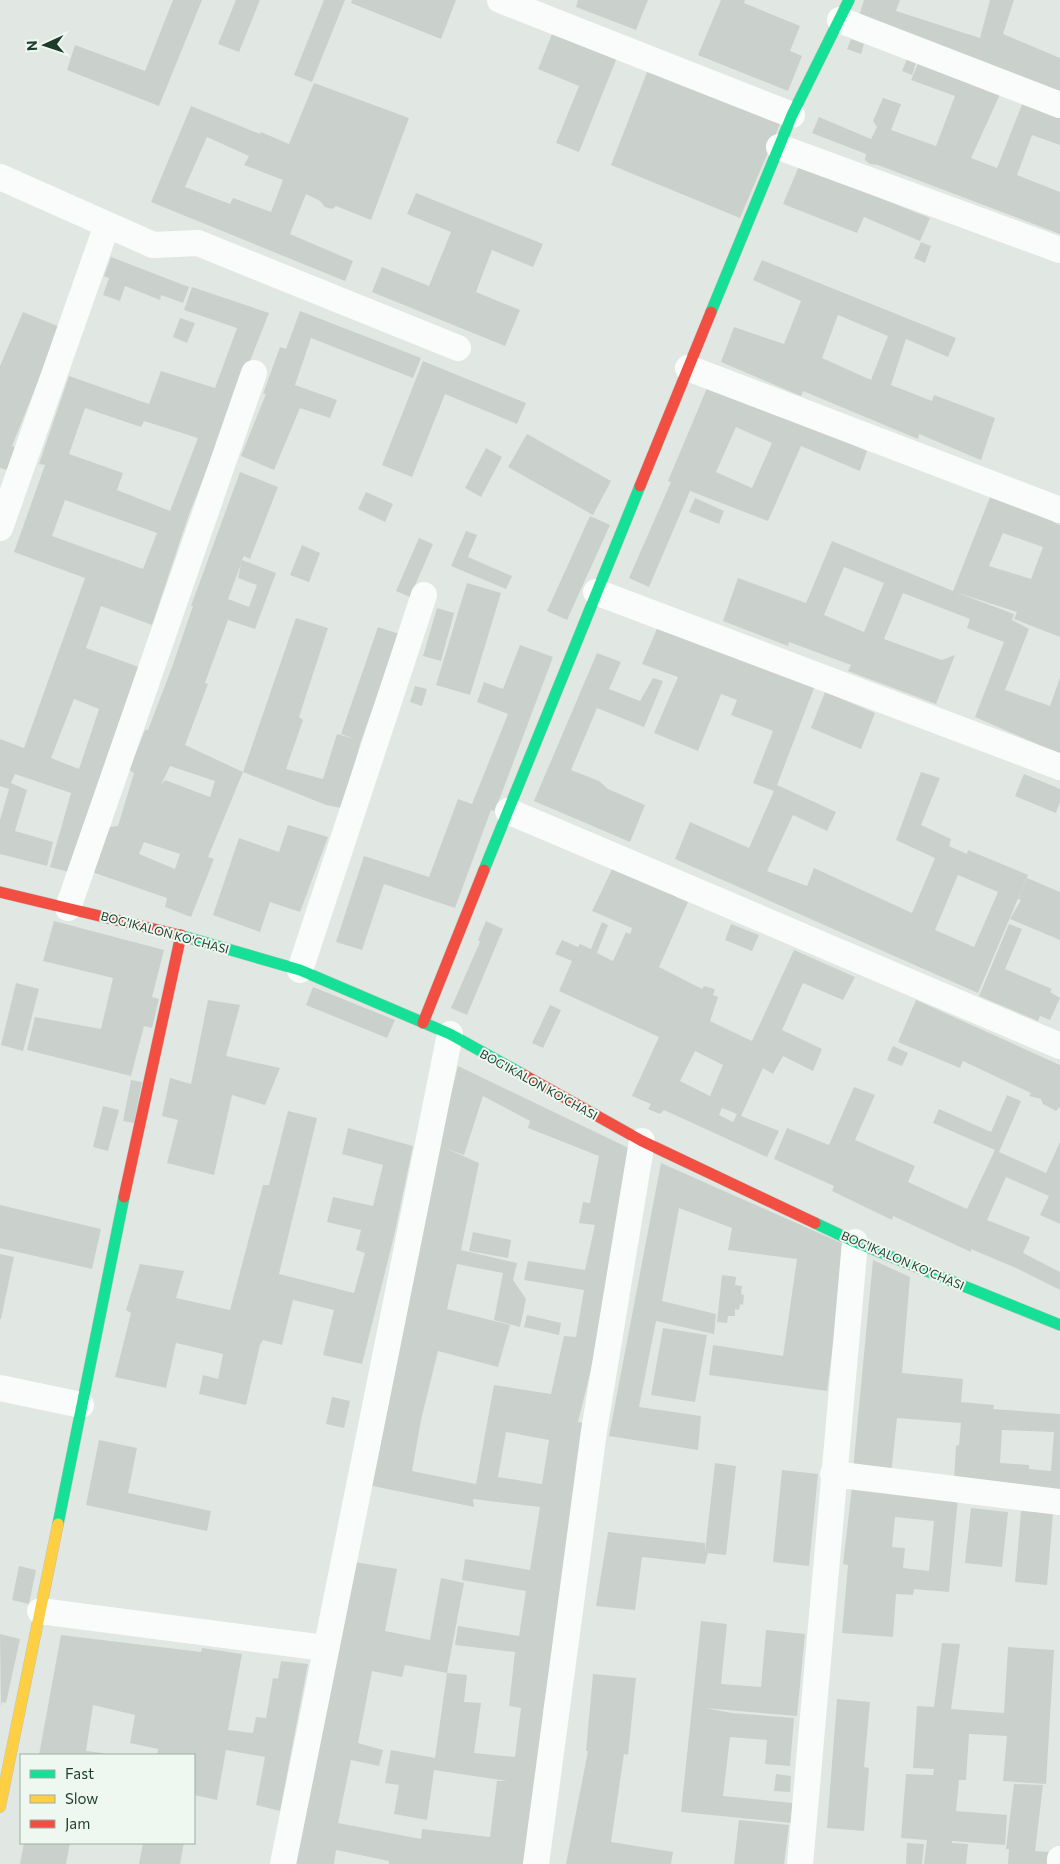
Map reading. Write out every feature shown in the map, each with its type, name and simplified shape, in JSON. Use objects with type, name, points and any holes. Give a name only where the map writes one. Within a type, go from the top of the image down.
[{"type":"street","points":[[500,0],[792,115]]},
{"type":"street","points":[[423,1022],[596,592],[792,115],[844,10],[1060,105]]},
{"type":"street","points":[[779,147],[1060,250]]},
{"type":"street","points":[[0,177],[153,245],[198,243],[458,348]]},
{"type":"street","points":[[0,528],[107,225]]},
{"type":"street","points":[[688,368],[1060,510]]},
{"type":"street","points":[[68,908],[254,373]]},
{"type":"street","points":[[596,592],[1060,767]]},
{"type":"street","points":[[300,970],[424,595]]},
{"type":"street","points":[[508,811],[1060,1046]]},
{"type":"street","name":"BOG'IKALON KO'CHASI","points":[[0,892],[181,935],[300,970],[450,1034],[642,1141],[855,1242],[1060,1325]]},
{"type":"street","points":[[0,1807],[128,1173],[181,935]]},
{"type":"street","points":[[283,1864],[450,1034]]},
{"type":"street","points":[[536,1864],[594,1431],[642,1141]]},
{"type":"street","points":[[800,1864],[855,1242]]},
{"type":"street","points":[[0,1388],[81,1405]]},
{"type":"street","points":[[833,1474],[1060,1502]]},
{"type":"street","points":[[40,1611],[325,1648]]},
{"type":"street","points":[[1060,1859],[1060,1864]]},
{"type":"building","points":[[173,0],[202,0],[159,106],[67,70],[75,45],[145,71]]},
{"type":"building","points":[[236,0],[260,0],[239,52],[218,44]]},
{"type":"building","points":[[324,0],[345,0],[312,82],[294,75]]},
{"type":"building","points":[[352,0],[456,0],[441,39],[351,3]]},
{"type":"building","points":[[578,0],[648,0],[636,30],[576,7]]},
{"type":"building","points":[[721,0],[745,0],[744,3],[800,26],[790,51],[802,56],[788,91],[698,55]]},
{"type":"building","points":[[864,0],[900,0],[896,11],[980,38],[990,0],[1014,0],[1003,34],[1060,58],[1060,95],[858,19]]},
{"type":"building","points":[[554,29],[618,55],[579,152],[556,143],[579,86],[538,69]]},
{"type":"building","points":[[851,39],[864,44],[861,54],[847,49]]},
{"type":"building","points":[[907,59],[916,63],[912,75],[902,71]]},
{"type":"building","points":[[919,61],[1002,90],[971,158],[997,168],[1023,102],[1060,115],[1060,145],[1032,135],[1017,175],[1060,192],[1060,234],[878,165],[870,164],[865,160],[866,154],[812,133],[819,117],[871,139],[877,127],[873,121],[883,98],[901,104],[891,130],[936,146],[955,96],[911,80]]},
{"type":"building","points":[[649,67],[781,122],[740,218],[611,165]]},
{"type":"building","points":[[314,83],[409,118],[371,220],[336,206],[332,209],[325,207],[320,201],[306,194],[290,234],[353,261],[345,281],[151,202],[191,106],[289,144]],"holes":[[[207,137],[249,156],[244,165],[283,180],[271,212],[233,198],[230,204],[185,187]]]},
{"type":"building","points":[[799,166],[930,218],[920,241],[864,217],[857,233],[783,204]]},
{"type":"building","points":[[416,193],[543,244],[533,267],[492,250],[476,292],[520,310],[505,346],[372,292],[382,267],[429,286],[451,232],[407,214]]},
{"type":"building","points":[[921,242],[931,246],[925,263],[914,258]]},
{"type":"building","points":[[111,257],[189,287],[183,303],[161,295],[160,300],[125,286],[120,301],[103,295],[109,278],[104,276]]},
{"type":"building","points":[[762,260],[956,338],[948,357],[906,339],[891,385],[932,401],[934,395],[995,418],[981,460],[919,434],[918,439],[803,391],[801,396],[721,362],[734,327],[784,344],[801,301],[753,280]],"holes":[[[838,315],[888,336],[871,380],[822,358]]]},
{"type":"building","points":[[192,287],[269,313],[188,517],[152,625],[101,606],[86,648],[139,667],[77,874],[50,867],[71,793],[15,774],[11,783],[27,790],[15,831],[53,842],[47,866],[0,854],[0,820],[9,789],[0,786],[0,739],[24,748],[85,578],[14,552],[45,465],[39,464],[69,376],[149,404],[161,371],[215,388],[237,328],[184,310]],"holes":[[[85,408],[141,427],[144,421],[198,438],[170,511],[117,490],[123,473],[69,454]],[[65,500],[157,533],[143,569],[52,536]],[[74,699],[99,709],[79,769],[51,758]]]},
{"type":"building","points":[[300,311],[421,358],[413,378],[311,338],[295,385],[337,400],[330,418],[300,408],[274,470],[241,456],[266,394],[263,394],[280,347],[286,349]]},
{"type":"building","points":[[23,312],[60,327],[12,446],[15,447],[7,470],[0,468],[0,366]]},
{"type":"building","points":[[180,318],[195,323],[187,343],[173,337]]},
{"type":"building","points":[[423,361],[526,403],[517,424],[445,394],[412,477],[382,465]]},
{"type":"building","points":[[707,388],[806,424],[867,451],[860,471],[801,446],[768,521],[690,491],[649,587],[629,578],[671,482],[668,481]],"holes":[[[736,427],[772,443],[752,488],[716,472]]]},
{"type":"building","points":[[527,434],[611,481],[593,515],[508,467]]},
{"type":"building","points":[[486,448],[502,457],[481,497],[465,488]]},
{"type":"building","points":[[240,472],[278,487],[250,559],[244,556],[242,560],[276,573],[255,629],[228,620],[205,683],[208,684],[185,745],[243,772],[208,857],[214,859],[191,917],[165,907],[167,898],[92,872],[110,827],[118,826],[134,773],[129,770],[145,730],[148,730],[171,670],[193,606],[191,606]],"holes":[[[241,564],[238,578],[257,585],[249,607],[228,599]],[[170,766],[215,781],[210,797],[165,780],[161,785]],[[144,842],[180,854],[175,869],[139,854]]]},
{"type":"building","points":[[366,492],[393,504],[385,522],[358,509]]},
{"type":"building","points":[[990,497],[1055,515],[1053,522],[1060,525],[1060,637],[1014,619],[1017,612],[955,592],[1014,614],[1012,620],[1029,629],[1005,690],[1050,706],[1060,678],[1060,754],[975,717],[1004,642],[967,628],[970,619],[903,593],[884,639],[942,660],[955,655],[936,704],[848,671],[851,665],[789,642],[788,646],[723,621],[738,578],[806,603],[832,541],[953,591]],"holes":[[[1003,533],[1043,547],[1031,579],[989,566]],[[844,567],[884,583],[864,632],[824,615]]]},
{"type":"building","points":[[695,498],[724,511],[719,524],[689,512]]},
{"type":"building","points":[[590,516],[610,525],[567,620],[547,611]]},
{"type":"building","points":[[466,531],[477,535],[468,557],[512,576],[506,589],[451,566]]},
{"type":"building","points":[[419,538],[433,544],[410,597],[396,591]]},
{"type":"building","points":[[302,545],[320,553],[309,582],[290,575]]},
{"type":"building","points":[[467,583],[501,593],[470,695],[436,685]]},
{"type":"building","points":[[437,608],[454,613],[441,661],[423,656]]},
{"type":"building","points":[[296,618],[328,628],[299,717],[303,720],[286,769],[323,779],[337,734],[355,739],[341,734],[378,627],[399,634],[361,741],[342,808],[326,805],[243,772]]},
{"type":"building","points":[[659,624],[816,683],[777,785],[836,812],[827,831],[793,815],[767,871],[807,886],[814,868],[912,913],[935,858],[896,840],[921,772],[940,778],[921,825],[951,839],[949,846],[967,854],[968,850],[1028,875],[978,993],[675,859],[690,822],[749,848],[774,791],[753,783],[773,731],[731,715],[737,700],[721,694],[698,751],[654,733],[678,677],[642,664]],"holes":[[[958,875],[998,892],[974,947],[935,930]]]},
{"type":"building","points":[[520,645],[553,657],[495,811],[491,810],[455,908],[384,884],[362,950],[336,942],[364,856],[429,877],[458,799],[472,804],[508,714],[477,702],[484,682],[503,689]]},
{"type":"building","points":[[597,653],[621,662],[609,689],[640,701],[653,678],[663,681],[644,727],[597,708],[571,770],[599,781],[608,789],[645,805],[630,842],[534,801]]},
{"type":"building","points":[[415,686],[427,689],[422,706],[410,702]]},
{"type":"building","points":[[825,692],[875,713],[861,749],[811,728]]},
{"type":"building","points":[[1024,774],[1060,789],[1060,802],[1056,813],[1015,796]]},
{"type":"building","points":[[288,825],[328,837],[300,912],[270,902],[260,932],[213,915],[239,838],[279,852]]},
{"type":"building","points":[[615,863],[677,894],[676,897],[688,902],[659,967],[702,989],[704,986],[715,989],[713,995],[718,997],[710,1021],[752,1041],[794,950],[855,977],[843,1000],[803,983],[782,1030],[822,1049],[813,1071],[783,1056],[773,1074],[763,1068],[741,1116],[779,1131],[767,1157],[664,1110],[660,1114],[648,1109],[651,1104],[632,1096],[659,1037],[559,991],[572,961],[555,954],[562,940],[578,947],[580,944],[591,949],[602,922],[608,925],[597,953],[613,961],[626,932],[630,934],[632,928],[592,911]],"holes":[[[695,1051],[723,1065],[710,1096],[680,1081]],[[722,1108],[737,1114],[733,1122],[719,1115]]]},
{"type":"building","points":[[1027,878],[1060,892],[1060,940],[1010,919],[1021,900],[1018,899]]},
{"type":"building","points":[[54,921],[164,950],[152,997],[159,999],[152,1028],[144,1026],[131,1076],[27,1050],[35,1017],[101,1029],[113,978],[43,961]]},
{"type":"building","points":[[486,921],[503,929],[467,1015],[451,1008],[480,942],[478,940]]},
{"type":"building","points":[[731,924],[759,935],[752,951],[725,940]]},
{"type":"building","points":[[1009,924],[1022,929],[1005,969],[1052,989],[1050,992],[1060,998],[1050,1020],[1040,1016],[1038,1021],[979,996]]},
{"type":"building","points":[[16,983],[39,989],[23,1051],[1,1045]]},
{"type":"building","points":[[313,987],[395,1020],[387,1038],[306,1005]]},
{"type":"building","points":[[208,1000],[240,1005],[226,1056],[280,1068],[265,1105],[232,1095],[214,1175],[167,1163],[178,1120],[162,1116],[170,1078],[191,1084]]},
{"type":"building","points":[[916,1000],[1060,1065],[1060,1107],[1056,1111],[1043,1104],[1041,1099],[1029,1096],[1031,1093],[963,1061],[960,1068],[898,1042]]},
{"type":"building","points":[[550,1005],[561,1010],[543,1048],[532,1043]]},
{"type":"building","points":[[893,1046],[908,1053],[902,1066],[887,1060]]},
{"type":"building","points":[[458,1066],[637,1152],[598,1341],[578,1422],[591,1424],[543,1711],[547,1711],[525,1864],[389,1864],[389,1861],[336,1850],[334,1864],[295,1864],[355,1562],[397,1569],[385,1631],[430,1640],[441,1578],[464,1583],[447,1673],[467,1675],[464,1702],[481,1703],[474,1753],[515,1757],[521,1708],[509,1706],[515,1652],[455,1645],[458,1626],[519,1636],[526,1591],[462,1580],[465,1559],[530,1570],[540,1507],[473,1499],[474,1507],[368,1485],[438,1146]],"holes":[[[483,1096],[530,1121],[528,1128],[599,1156],[590,1203],[583,1202],[579,1223],[595,1225],[585,1270],[528,1261],[524,1280],[584,1290],[576,1337],[564,1336],[551,1394],[494,1385],[476,1484],[412,1471],[421,1420],[438,1351],[498,1367],[510,1325],[447,1309],[457,1264],[503,1273],[494,1320],[520,1327],[526,1299],[513,1280],[517,1263],[461,1250],[479,1163],[445,1148],[464,1155]],[[506,1432],[549,1440],[542,1484],[498,1477]],[[405,1665],[447,1673],[435,1758],[391,1750],[385,1783],[399,1785],[394,1814],[427,1820],[434,1770],[507,1781],[497,1781],[490,1837],[422,1829],[421,1839],[338,1823],[351,1760],[379,1766],[383,1750],[358,1743],[372,1671],[402,1677]]]},
{"type":"building","points":[[131,1080],[142,1082],[134,1123],[123,1121]]},
{"type":"building","points":[[854,1087],[875,1095],[855,1140],[915,1166],[908,1182],[967,1209],[995,1150],[933,1123],[939,1109],[991,1132],[1007,1095],[1021,1101],[999,1152],[1046,1173],[1060,1142],[1060,1224],[1040,1215],[1049,1196],[1006,1177],[987,1220],[1030,1237],[1023,1253],[1060,1272],[1060,1290],[1016,1268],[971,1249],[971,1252],[893,1216],[892,1220],[832,1191],[834,1186],[774,1159],[787,1128],[829,1145]]},
{"type":"building","points":[[103,1106],[119,1110],[108,1151],[93,1147]]},
{"type":"building","points":[[288,1111],[317,1118],[279,1274],[354,1293],[365,1253],[356,1250],[361,1230],[327,1222],[333,1197],[373,1206],[383,1165],[342,1154],[348,1128],[413,1146],[394,1236],[362,1364],[323,1355],[334,1310],[293,1300],[282,1345],[263,1340],[260,1345],[246,1405],[199,1394],[203,1375],[218,1379],[223,1354],[176,1343],[166,1388],[115,1377],[131,1313],[126,1310],[140,1264],[184,1271],[176,1298],[230,1310],[263,1185],[269,1185]]},
{"type":"building","points":[[661,1163],[846,1245],[827,1391],[709,1375],[713,1345],[783,1356],[797,1259],[728,1250],[732,1228],[679,1208],[662,1301],[716,1314],[714,1334],[656,1321],[639,1407],[701,1416],[698,1450],[609,1436]]},
{"type":"building","points":[[0,1205],[101,1229],[92,1269],[0,1248]]},
{"type":"building","points":[[473,1232],[511,1240],[508,1258],[469,1251]]},
{"type":"building","points":[[0,1254],[14,1257],[1,1319],[0,1319]]},
{"type":"building","points":[[873,1260],[910,1277],[902,1373],[963,1379],[961,1402],[994,1405],[993,1409],[1060,1414],[1060,1493],[954,1480],[956,1446],[959,1445],[961,1423],[897,1418],[891,1474],[853,1470]],"holes":[[[1002,1430],[1054,1432],[1051,1471],[1029,1469],[1029,1465],[1000,1463]]]},
{"type":"building","points":[[722,1275],[736,1277],[735,1285],[742,1286],[741,1294],[744,1295],[743,1305],[740,1304],[739,1310],[735,1309],[735,1316],[728,1316],[727,1323],[717,1322]]},
{"type":"building","points":[[527,1315],[561,1323],[559,1335],[524,1327]]},
{"type":"building","points":[[663,1328],[707,1335],[695,1402],[651,1395]]},
{"type":"building","points":[[332,1397],[350,1401],[344,1428],[326,1424]]},
{"type":"building","points":[[99,1440],[137,1448],[128,1493],[211,1511],[207,1531],[86,1505]]},
{"type":"building","points":[[715,1463],[736,1466],[726,1555],[708,1553],[705,1564],[642,1557],[635,1610],[596,1606],[608,1532],[705,1543],[705,1552]]},
{"type":"building","points":[[782,1470],[818,1474],[809,1566],[773,1562]]},
{"type":"building","points":[[852,1487],[958,1498],[949,1592],[914,1589],[913,1595],[896,1594],[893,1637],[842,1633],[848,1565],[843,1564]],"holes":[[[895,1517],[934,1521],[929,1571],[903,1568],[905,1548],[892,1547]]]},
{"type":"building","points":[[971,1508],[1008,1512],[1002,1567],[965,1563]]},
{"type":"building","points":[[1021,1511],[1053,1513],[1047,1585],[1015,1582]]},
{"type":"building","points":[[19,1566],[36,1570],[29,1604],[12,1600]]},
{"type":"building","points":[[701,1621],[727,1624],[721,1684],[761,1687],[766,1630],[805,1634],[797,1716],[705,1708],[732,1713],[794,1718],[790,1766],[765,1764],[767,1740],[730,1737],[723,1796],[793,1803],[791,1823],[681,1812]]},
{"type":"building","points":[[0,1634],[20,1639],[6,1703],[2,1702],[1,1708]]},
{"type":"building","points":[[61,1635],[201,1652],[202,1648],[242,1654],[228,1730],[253,1733],[256,1717],[266,1718],[273,1678],[278,1679],[281,1661],[308,1664],[280,1811],[256,1805],[265,1757],[226,1750],[217,1800],[195,1795],[195,1754],[157,1754],[158,1749],[130,1743],[135,1715],[93,1705],[86,1751],[103,1754],[39,1754]]},
{"type":"building","points":[[942,1643],[960,1644],[951,1709],[1004,1713],[1008,1647],[1054,1650],[1046,1784],[1003,1781],[1007,1736],[969,1734],[966,1780],[959,1780],[956,1811],[1007,1815],[1005,1845],[952,1841],[952,1843],[968,1844],[966,1864],[924,1864],[927,1840],[901,1838],[906,1774],[933,1775],[934,1769],[913,1768],[917,1706],[934,1707]]},
{"type":"building","points":[[593,1674],[636,1678],[628,1755],[624,1754],[611,1842],[673,1852],[671,1864],[566,1864],[588,1751],[586,1751]]},
{"type":"building","points":[[837,1699],[870,1702],[864,1767],[869,1768],[864,1831],[827,1828]]},
{"type":"building","points":[[776,1774],[791,1776],[790,1792],[774,1791]]},
{"type":"building","points":[[1014,1784],[1043,1785],[1035,1851],[1052,1852],[1051,1864],[1008,1864],[1009,1849],[1006,1849]]},
{"type":"building","points":[[739,1820],[789,1825],[784,1864],[734,1864]]},
{"type":"building","points":[[907,1843],[924,1844],[922,1864],[906,1864]]},
{"type":"building","points":[[24,1844],[70,1844],[66,1864],[20,1864]]},
{"type":"building","points":[[143,1844],[184,1844],[180,1864],[139,1864]]},
{"type":"traffic: fast","points":[[711,312],[792,115],[849,0]]},
{"type":"traffic: fast","points":[[484,870],[640,486]]},
{"type":"traffic: fast","points":[[179,935],[300,970],[450,1034],[524,1075]]},
{"type":"traffic: fast","points":[[58,1524],[124,1197]]},
{"type":"traffic: fast","points":[[815,1223],[855,1242],[1060,1325]]},
{"type":"traffic: slow","points":[[0,1807],[58,1524]]},
{"type":"traffic: jam","points":[[640,486],[711,312]]},
{"type":"traffic: jam","points":[[423,1023],[484,870]]},
{"type":"traffic: jam","points":[[0,892],[179,935]]},
{"type":"traffic: jam","points":[[124,1197],[181,935]]},
{"type":"traffic: jam","points":[[524,1075],[642,1141],[815,1223]]}]
